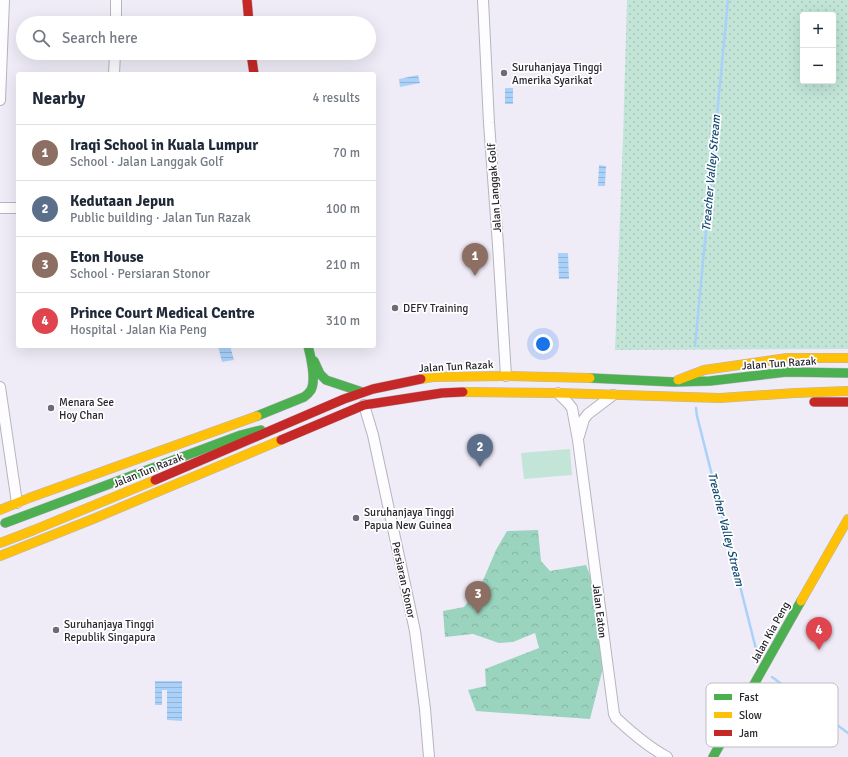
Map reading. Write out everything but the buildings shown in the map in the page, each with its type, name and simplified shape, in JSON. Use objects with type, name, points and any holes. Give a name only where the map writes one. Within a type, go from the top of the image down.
[{"type":"main road","points":[[246,0],[247,16]]},
{"type":"main road","points":[[252,60],[254,72]]},
{"type":"main road","points":[[309,350],[320,374],[326,380],[362,392]]},
{"type":"main road","name":"Jalan Tun Razak","points":[[0,510],[29,498],[278,408],[304,397],[311,390],[313,377],[309,350]]},
{"type":"main road","points":[[674,382],[704,370],[787,358],[848,358]]},
{"type":"main road","points":[[786,372],[801,366],[816,364],[848,364]]},
{"type":"main road","name":"Jalan Tun Razak","points":[[0,543],[199,462],[344,399],[362,392],[399,383],[433,377],[506,376],[602,378],[674,382],[710,381],[786,372],[848,373]]},
{"type":"main road","points":[[720,398],[795,392],[848,391]]},
{"type":"main road","points":[[0,556],[93,520],[364,405],[382,401],[442,393],[474,392],[848,402]]},
{"type":"main road","points":[[5,523],[241,435],[289,423]]},
{"type":"main road","name":"Jalan Kia Peng","points":[[756,683],[848,520]]},
{"type":"main road","name":"Jalan Kia Peng","points":[[714,757],[720,747]]},
{"type":"street","points":[[0,100],[4,0]]},
{"type":"street","points":[[116,0],[116,16]]},
{"type":"street","name":"Jalan Langgak Golf","points":[[484,0],[489,123],[506,376]]},
{"type":"street","points":[[114,72],[115,60]]},
{"type":"street","points":[[0,208],[16,208]]},
{"type":"street","points":[[0,387],[17,504]]},
{"type":"street","name":"Jalan Eaton","points":[[558,394],[572,408],[578,440],[614,714],[616,718],[636,736],[667,757]]},
{"type":"street","name":"Jalan Eaton","points":[[578,440],[584,419],[588,414],[613,395]]},
{"type":"street","name":"Persiaran Stonor","points":[[364,405],[373,435],[415,631],[425,709],[429,757]]},
{"type":"green space","points":[[627,0],[848,0],[848,349],[615,350]]},
{"type":"green space","points":[[570,449],[572,475],[524,479],[521,453]]},
{"type":"green space","points":[[538,530],[541,561],[550,571],[586,565],[593,583],[603,668],[590,719],[476,711],[468,690],[486,686],[485,669],[539,648],[535,633],[513,642],[499,643],[473,634],[445,637],[443,611],[464,607],[481,585],[496,550],[507,531]]},
{"type":"water","points":[[418,75],[420,83],[400,87],[399,79]]},
{"type":"water","points":[[505,88],[513,88],[513,104],[505,104]]},
{"type":"water","points":[[599,165],[606,166],[605,186],[598,186]]},
{"type":"water","points":[[558,253],[568,253],[569,279],[559,279]]},
{"type":"water","points":[[218,348],[231,348],[234,360],[222,362]]},
{"type":"water","points":[[155,681],[182,681],[182,721],[167,720],[167,690],[162,690],[162,705],[155,705]]},
{"type":"waterway","name":"Treacher Valley Stream","points":[[695,346],[728,0]]},
{"type":"waterway","name":"Treacher Valley Stream","points":[[696,408],[756,649]]},
{"type":"waterway","name":"Treacher Valley Stream","points":[[772,677],[780,683]]},
{"type":"waterway","name":"Treacher Valley Stream","points":[[838,726],[848,733]]},
{"type":"traffic: fast","points":[[257,416],[308,394],[313,380],[312,362],[308,348]]},
{"type":"traffic: fast","points":[[314,361],[320,374],[326,380],[362,392]]},
{"type":"traffic: fast","points":[[590,378],[674,382],[710,381],[786,372],[848,373]]},
{"type":"traffic: fast","points":[[5,523],[241,435],[261,430]]},
{"type":"traffic: fast","points":[[755,683],[801,601]]},
{"type":"traffic: fast","points":[[713,757],[719,747]]},
{"type":"traffic: slow","points":[[678,380],[704,370],[787,358],[848,358]]},
{"type":"traffic: slow","points":[[421,379],[433,377],[506,376],[590,378]]},
{"type":"traffic: slow","points":[[463,392],[558,393],[720,398],[848,391]]},
{"type":"traffic: slow","points":[[0,510],[29,498],[257,416]]},
{"type":"traffic: slow","points":[[0,556],[93,519],[281,440]]},
{"type":"traffic: slow","points":[[0,543],[155,480]]},
{"type":"traffic: slow","points":[[801,601],[848,519]]},
{"type":"traffic: jam","points":[[247,0],[248,16]]},
{"type":"traffic: jam","points":[[252,60],[254,72]]},
{"type":"traffic: jam","points":[[155,480],[344,399],[373,389],[421,379]]},
{"type":"traffic: jam","points":[[281,440],[364,405],[442,393],[463,392]]},
{"type":"traffic: jam","points":[[814,402],[848,402]]},
{"type":"place","name":"Suruhanjaya Tinggi Amerika Syarikat","points":[[504,73]]},
{"type":"place","name":"Iraqi School in Kuala Lumpur","points":[[475,276]]},
{"type":"place","name":"DEFY Training","points":[[395,308]]},
{"type":"place","name":"Menara See Hoy Chan","points":[[51,408]]},
{"type":"place","name":"Kedutaan Jepun","points":[[480,467]]},
{"type":"place","name":"Suruhanjaya Tinggi Papua New Guinea","points":[[356,518]]},
{"type":"place","name":"Eton House","points":[[478,614]]},
{"type":"place","name":"Suruhanjaya Tinggi Republik Singapura","points":[[56,630]]},
{"type":"place","name":"Prince Court Medical Centre","points":[[819,650]]}]
